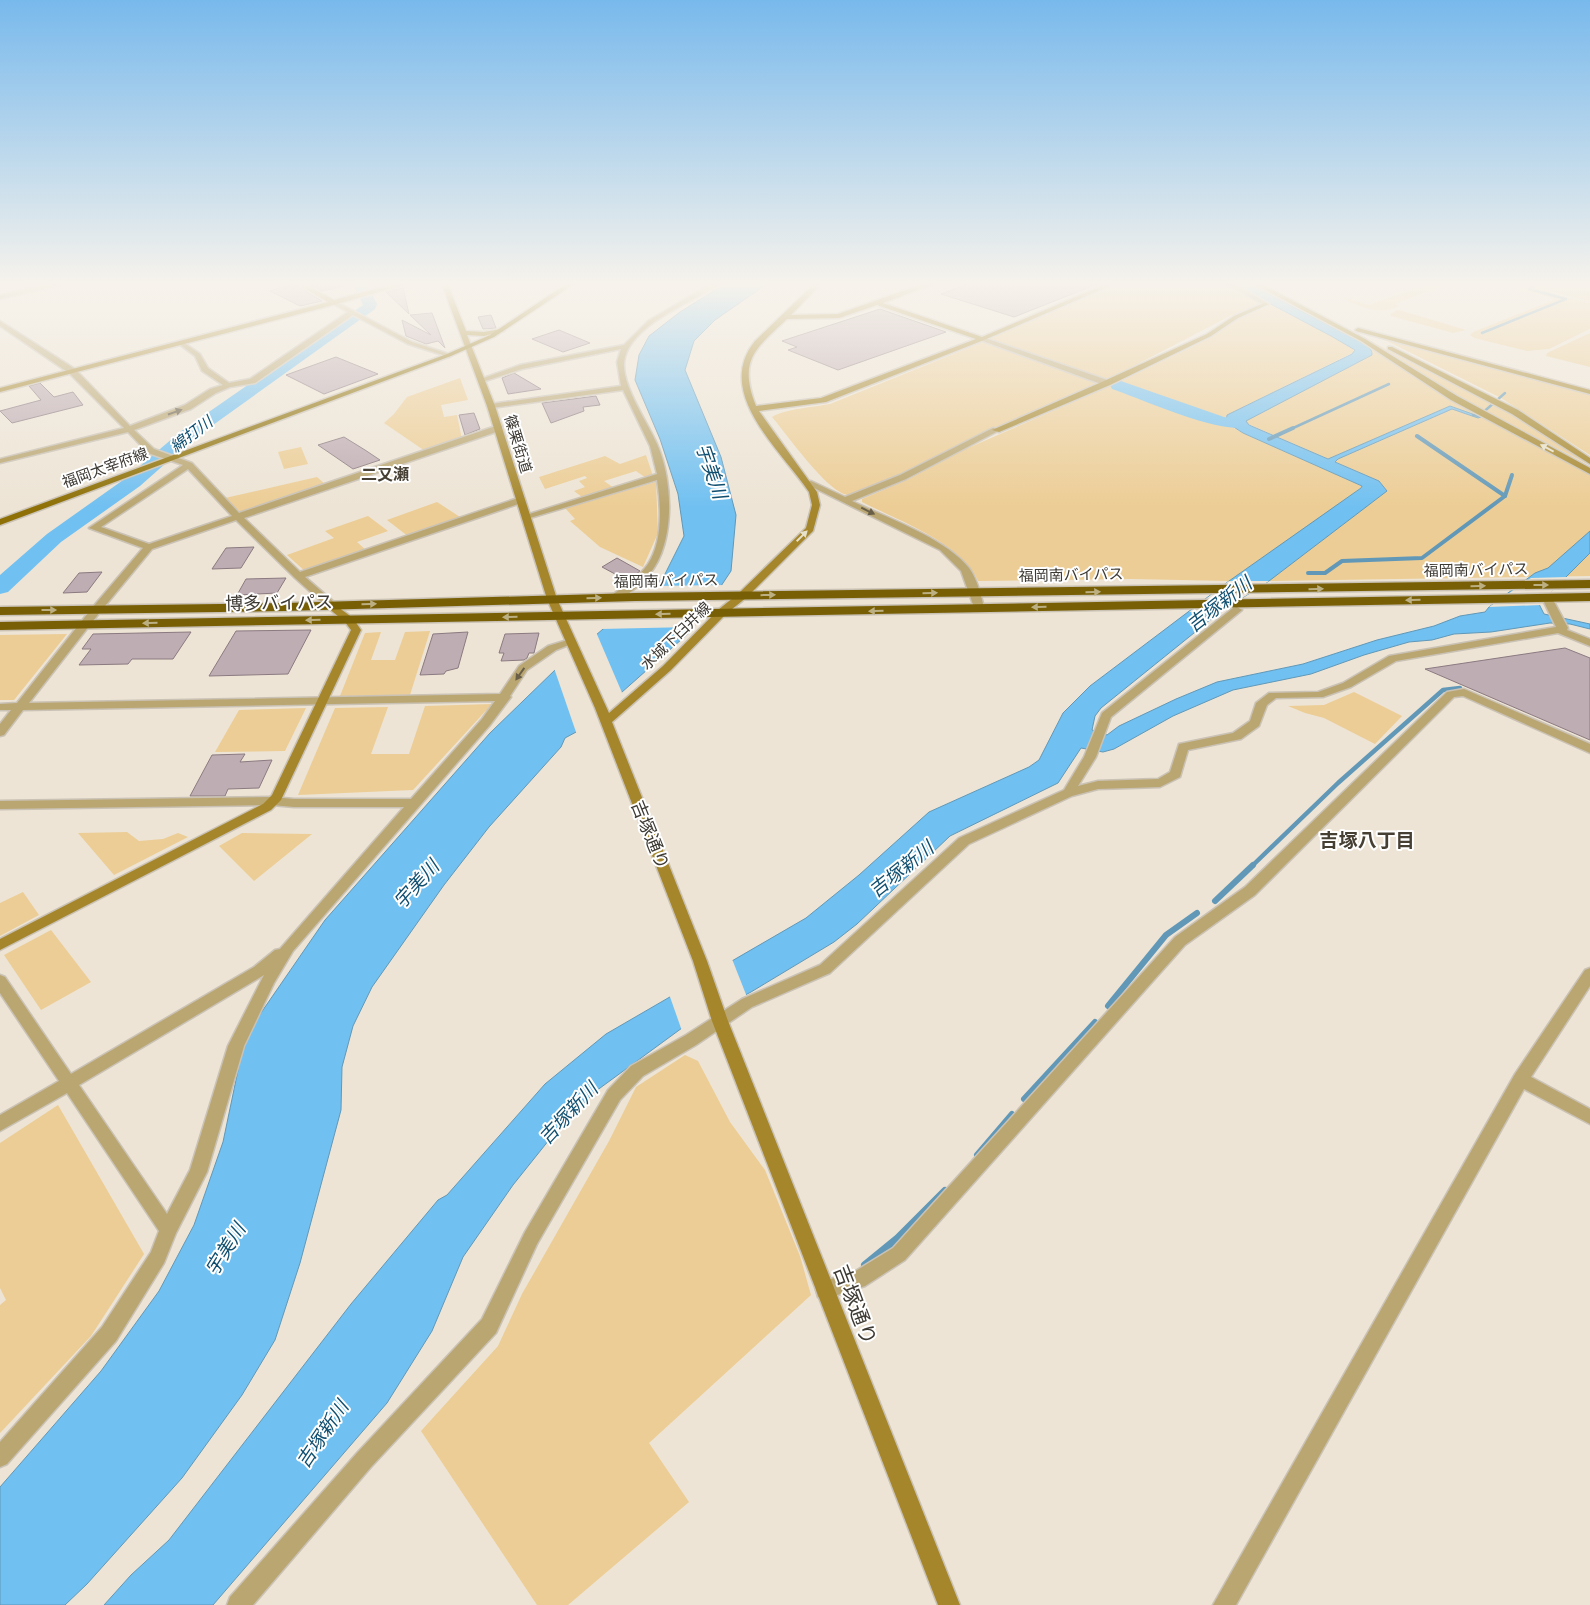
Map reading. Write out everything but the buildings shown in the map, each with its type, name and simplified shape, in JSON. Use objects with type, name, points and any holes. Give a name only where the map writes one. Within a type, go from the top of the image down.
[{"type":"highway","name":"福岡南バイパス","points":[[552,599],[1590,584]]},
{"type":"highway","name":"福岡南バイパス","points":[[559,616],[863,612],[1248,602],[1590,597]]},
{"type":"highway","name":"博多バイパス","points":[[0,611],[552,599]]},
{"type":"highway","name":"博多バイパス","points":[[0,626],[559,616]]},
{"type":"main road","name":"福岡太宰府線","points":[[0,522],[447,357]]},
{"type":"street","points":[[0,945],[267,807],[277,797],[356,630],[349,620],[298,576],[188,465],[180,460],[170,459],[151,451],[72,371],[51,357]]},
{"type":"street","points":[[0,390],[127,357]]},
{"type":"street","points":[[199,357],[205,370],[228,385]]},
{"type":"street","points":[[0,461],[129,429],[188,407],[213,391],[228,385],[252,381],[289,357]]},
{"type":"street","name":"篠栗街道","points":[[473,357],[499,428],[559,616]]},
{"type":"street","points":[[482,380],[520,367],[572,357]]},
{"type":"street","points":[[616,598],[641,579],[657,557],[665,523],[660,476],[654,447],[619,370],[621,357]]},
{"type":"street","name":"水城下臼井線","points":[[606,721],[668,668],[717,613],[743,596],[810,529],[816,505],[813,492],[753,409],[743,376],[748,357]]},
{"type":"street","points":[[753,409],[823,400],[935,357]]},
{"type":"street","points":[[1032,357],[1106,383]]},
{"type":"street","points":[[846,500],[903,477],[996,430],[1162,357]]},
{"type":"street","points":[[1391,357],[1454,398],[1590,471]]},
{"type":"street","points":[[1410,357],[1515,412],[1590,462]]},
{"type":"street","points":[[1459,357],[1590,392]]},
{"type":"street","points":[[491,406],[626,387]]},
{"type":"street","points":[[0,732],[96,610],[149,547],[499,428]]},
{"type":"street","points":[[149,547],[94,528],[188,465]]},
{"type":"street","points":[[527,516],[660,476]]},
{"type":"street","points":[[808,483],[943,548],[965,570],[976,593],[979,608]]},
{"type":"street","points":[[298,576],[521,500]]},
{"type":"street","points":[[238,1605],[364,1460],[489,1326],[531,1238],[614,1094],[637,1070],[747,1003],[826,969],[964,841],[1068,793],[1098,785],[1160,782],[1176,774],[1183,747],[1237,736],[1255,723],[1262,703],[1273,695],[1319,695],[1347,685],[1393,658],[1563,628],[1547,598]]},
{"type":"street","points":[[1068,793],[1090,756],[1106,715],[1237,610]]},
{"type":"street","points":[[0,1124],[259,971],[288,947],[486,722],[524,668],[552,648],[571,642],[559,616]]},
{"type":"street","points":[[1558,630],[1590,643]]},
{"type":"street","name":"吉塚通り","points":[[571,642],[601,708],[700,961],[720,1021],[949,1605]]},
{"type":"street","points":[[825,1290],[858,1280],[899,1254],[1180,941],[1250,891],[1451,694],[1464,692],[1590,749]]},
{"type":"street","points":[[0,707],[505,697]]},
{"type":"street","points":[[0,805],[272,801],[294,803],[416,803]]},
{"type":"street","points":[[0,1457],[109,1334],[158,1256],[168,1230],[198,1172],[236,1046],[268,981],[288,947]]},
{"type":"street","points":[[1224,1605],[1521,1079],[1590,974]]},
{"type":"street","points":[[0,981],[168,1230]]},
{"type":"street","points":[[1521,1079],[1590,1116]]},
{"type":"shaded area","points":[[946,357],[1026,357],[1100,383],[981,435],[902,474],[849,495],[830,485],[820,475],[772,417],[792,410],[830,404]]},
{"type":"shaded area","points":[[1041,357],[1151,357],[1107,380]]},
{"type":"shaded area","points":[[1171,357],[1344,357],[1227,415],[1225,420],[1232,427],[1243,433],[1362,486],[1357,492],[1229,581],[1131,579],[978,581],[970,567],[943,544],[910,525],[862,502],[862,499],[907,480],[961,451],[1115,384]]},
{"type":"shaded area","points":[[1368,357],[1384,357],[1449,398],[1590,475],[1590,576],[1269,581],[1387,491],[1379,481],[1335,462],[1338,459],[1452,409],[1478,418],[1450,406],[1328,459],[1245,421]]},
{"type":"shaded area","points":[[1396,357],[1400,357],[1510,413],[1589,465],[1459,397]]},
{"type":"shaded area","points":[[1419,357],[1454,357],[1590,394],[1590,455],[1501,398]]},
{"type":"shaded area","points":[[1550,357],[1590,357],[1590,367]]},
{"type":"shaded area","points":[[460,378],[468,400],[441,405],[444,417],[457,415],[462,439],[425,451],[384,423],[394,414],[407,397]]},
{"type":"shaded area","points":[[301,447],[308,464],[284,469],[278,452]]},
{"type":"shaded area","points":[[646,455],[653,476],[646,478],[636,471],[604,481],[614,488],[582,497],[574,491],[585,487],[579,481],[587,478],[585,476],[545,489],[539,477],[605,456],[620,464]]},
{"type":"shaded area","points":[[317,477],[325,484],[240,512],[225,498]]},
{"type":"shaded area","points":[[656,482],[658,533],[643,567],[600,547],[570,521],[575,519],[565,508]]},
{"type":"shaded area","points":[[437,502],[460,517],[409,537],[387,520]]},
{"type":"shaded area","points":[[368,516],[388,531],[357,542],[367,551],[306,572],[287,555],[334,538],[325,531]]},
{"type":"shaded area","points":[[430,631],[410,695],[340,696],[365,633],[381,632],[371,660],[395,660],[405,632]]},
{"type":"shaded area","points":[[67,634],[14,700],[0,700],[0,635]]},
{"type":"shaded area","points":[[1354,692],[1402,716],[1375,744],[1324,718],[1288,706],[1324,705]]},
{"type":"shaded area","points":[[492,704],[413,790],[298,795],[335,708],[388,707],[371,754],[409,754],[425,706]]},
{"type":"shaded area","points":[[306,708],[285,751],[215,752],[239,710]]},
{"type":"shaded area","points":[[127,832],[139,841],[163,839],[178,833],[188,837],[114,875],[78,833]]},
{"type":"shaded area","points":[[242,833],[312,834],[254,881],[219,846]]},
{"type":"shaded area","points":[[23,892],[39,915],[0,936],[0,903]]},
{"type":"shaded area","points":[[51,930],[91,982],[41,1010],[4,955]]},
{"type":"shaded area","points":[[685,1055],[698,1061],[730,1122],[765,1170],[800,1256],[811,1295],[649,1443],[689,1502],[568,1605],[537,1605],[421,1431],[498,1346],[522,1294],[609,1141],[636,1087]]},
{"type":"shaded area","points":[[58,1105],[144,1254],[91,1336],[0,1433],[0,1305],[6,1300],[0,1288],[0,1143]]},
{"type":"water","name":"宇美川","points":[[639,357],[689,357],[685,370],[721,457],[736,515],[731,571],[691,631],[578,731],[565,738],[561,747],[489,827],[444,885],[372,987],[353,1026],[342,1067],[341,1110],[300,1263],[275,1340],[242,1395],[182,1478],[87,1584],[65,1605],[0,1605],[0,1487],[101,1371],[159,1291],[194,1225],[223,1142],[241,1056],[254,1023],[325,920],[490,733],[556,669],[663,578],[684,536],[678,494],[660,439],[635,380]]},
{"type":"water","name":"吉塚新川","points":[[1346,357],[1368,357],[1246,421],[1249,425],[1328,459],[1450,406],[1481,417],[1478,418],[1452,409],[1338,459],[1335,462],[1379,481],[1387,491],[1269,581],[1220,612],[1101,708],[1095,716],[1092,730],[1107,735],[1119,726],[1217,682],[1303,664],[1377,640],[1434,626],[1460,616],[1485,612],[1535,573],[1548,568],[1590,531],[1590,553],[1539,604],[1544,614],[1590,624],[1590,629],[1570,624],[1550,623],[1491,632],[1454,634],[1432,640],[1409,642],[1364,655],[1311,674],[1233,690],[1173,716],[1114,749],[1103,752],[1081,748],[1058,783],[950,836],[857,924],[834,942],[751,992],[682,1028],[596,1091],[553,1135],[513,1185],[463,1257],[432,1331],[387,1403],[213,1605],[104,1605],[131,1575],[169,1540],[351,1304],[438,1200],[447,1195],[545,1084],[606,1034],[806,918],[859,875],[929,812],[1029,767],[1039,760],[1063,713],[1090,686],[1229,581],[1361,488],[1362,486],[1243,433],[1226,422],[1227,415]]},
{"type":"pier","points":[[1567,577],[1540,603],[1541,605],[1489,607],[1531,578]]},
{"type":"pier","points":[[1229,581],[1269,581],[1220,612],[1189,612]]},
{"type":"pier","points":[[725,585],[692,630],[691,627],[600,629],[650,586]]},
{"type":"pier","points":[[596,632],[623,695],[577,735],[554,668]]},
{"type":"pier","points":[[732,959],[747,997],[682,1031],[669,994]]},
{"type":"waterway","name":"綿打川","points":[[0,587],[54,538],[133,482],[186,436],[298,357]]},
{"type":"waterway","points":[[1291,429],[1389,384]]},
{"type":"waterway","points":[[1118,385],[1222,422],[1235,423]]},
{"type":"waterway","points":[[1473,415],[1479,416],[1505,393]]},
{"type":"waterway","points":[[1207,417],[1230,423]]},
{"type":"waterway","points":[[1269,439],[1293,428]]},
{"type":"waterway","points":[[1417,436],[1505,496]]},
{"type":"waterway","points":[[1505,496],[1512,475]]},
{"type":"waterway","points":[[1308,573],[1325,573],[1342,561],[1422,558],[1505,496]]},
{"type":"waterway","points":[[1252,866],[1338,783],[1443,690],[1460,688]]},
{"type":"waterway","points":[[1215,901],[1253,865]]},
{"type":"waterway","points":[[1108,1006],[1166,935],[1197,913]]},
{"type":"waterway","points":[[1024,1099],[1095,1022]]},
{"type":"waterway","points":[[977,1155],[1012,1114]]},
{"type":"waterway","points":[[865,1265],[898,1238],[945,1191]]},
{"type":"district","name":"二又瀬","points":[[385,474]]},
{"type":"district","name":"吉塚八丁目","points":[[1367,840]]}]
